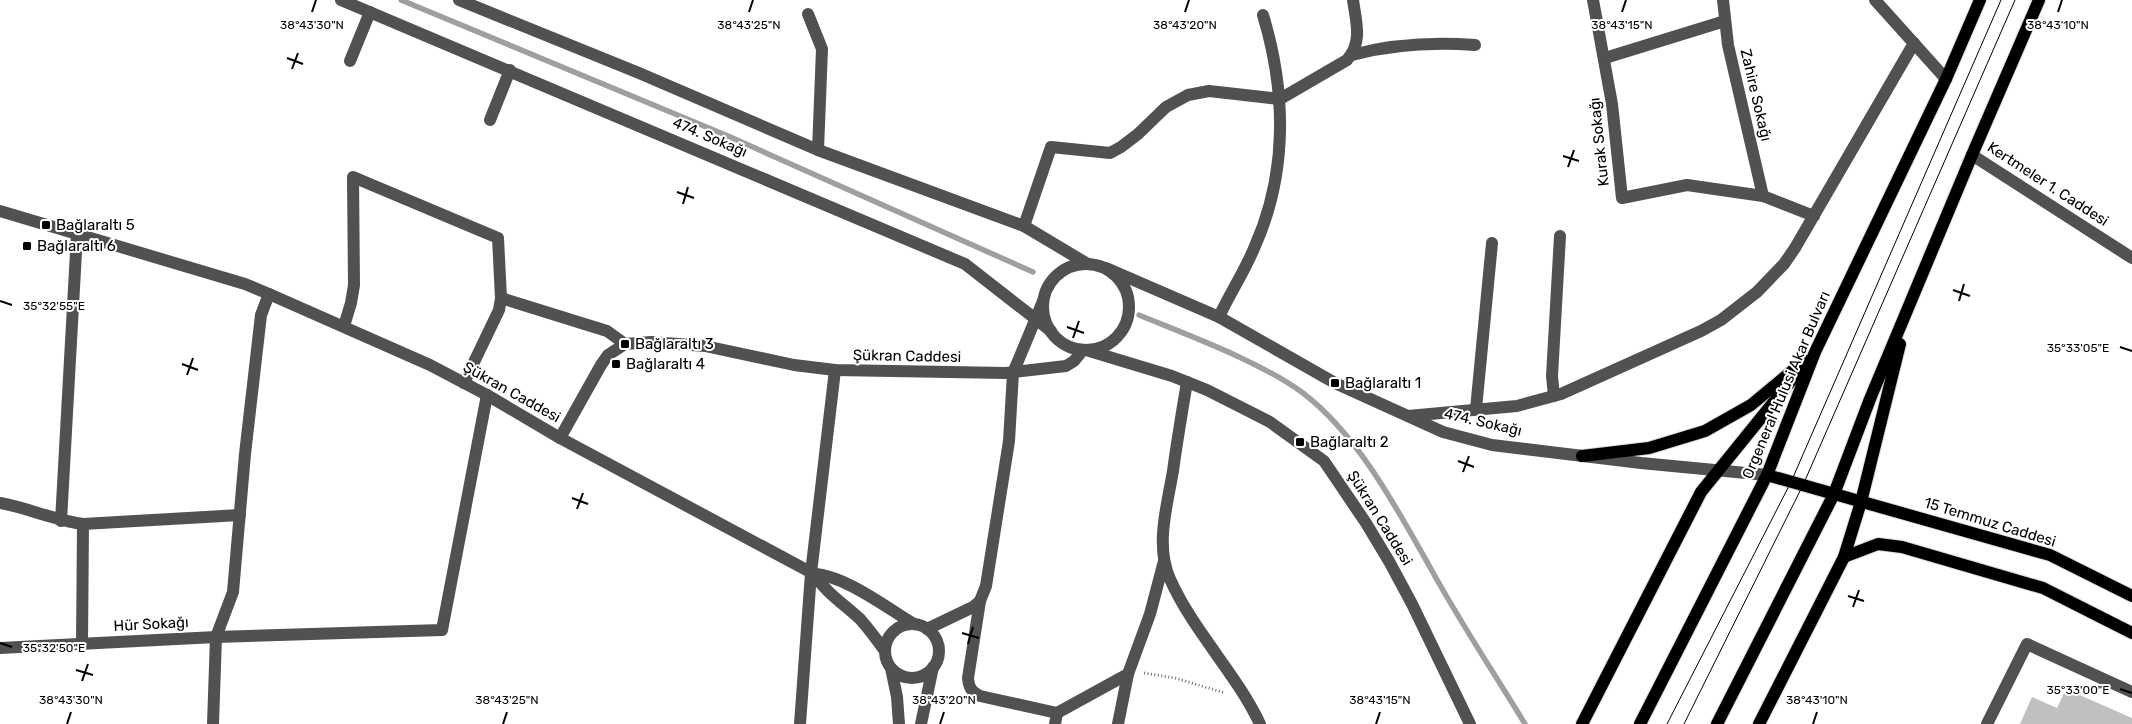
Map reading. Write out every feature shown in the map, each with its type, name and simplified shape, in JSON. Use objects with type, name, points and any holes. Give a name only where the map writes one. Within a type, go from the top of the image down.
[{"type":"main road","name":"Orgeneral Hulusi Akar Bulvarı","points":[[1640,724],[1767,475],[1815,352],[1870,233],[1946,79],[1980,0]]},
{"type":"main road","points":[[1717,724],[1834,494],[1870,399],[2039,0]]},
{"type":"main road","points":[[1759,724],[1844,557],[1861,502],[1909,307]]},
{"type":"main road","points":[[1582,456],[1649,448],[1705,431],[1751,404],[1815,352]]},
{"type":"main road","points":[[1582,724],[1701,492],[1815,352]]},
{"type":"main road","name":"15 Temmuz Caddesi","points":[[1767,475],[2050,556],[2132,596]]},
{"type":"main road","points":[[1844,557],[1878,544],[1902,547],[2043,588],[2132,633]]},
{"type":"street","name":"474. Sokağı","points":[[342,0],[965,264],[1051,331]]},
{"type":"street","name":"474. Sokağı","points":[[460,0],[639,72],[818,150],[1024,226],[1086,263]]},
{"type":"street","points":[[1024,226],[1051,147],[1110,153],[1138,134],[1166,107],[1177,100],[1199,92],[1220,92],[1280,99],[1347,60],[1352,54],[1358,39],[1353,0]]},
{"type":"street","name":"Kurak Sokağı","points":[[1593,0],[1605,58],[1618,151],[1622,198],[1687,185],[1763,196]]},
{"type":"street","name":"Zahire Sokağı","points":[[1723,0],[1728,45],[1763,196]]},
{"type":"street","points":[[1875,0],[1946,79]]},
{"type":"street","points":[[350,61],[370,12]]},
{"type":"street","points":[[808,14],[822,49],[818,150]]},
{"type":"street","points":[[1219,318],[1246,265],[1266,216],[1278,162],[1281,134],[1280,99],[1276,60],[1263,15]]},
{"type":"street","points":[[1605,58],[1725,21]]},
{"type":"street","points":[[1352,54],[1418,43],[1475,45]]},
{"type":"street","points":[[1407,416],[1517,406],[1554,396],[1701,331],[1734,312],[1757,292],[1784,264],[1814,216],[1914,43]]},
{"type":"street","points":[[490,120],[510,70]]},
{"type":"street","name":"Kertmeler 1. Caddesi","points":[[1972,155],[2132,258]]},
{"type":"street","points":[[344,326],[354,285],[353,177],[498,238],[501,298],[499,310],[464,383]]},
{"type":"street","points":[[1763,196],[1814,216]]},
{"type":"street","name":"Şükran Caddesi","points":[[0,212],[245,284],[344,326],[464,383],[560,438],[608,355],[626,344],[659,342],[705,346],[794,365],[835,370],[923,373],[1013,373],[1066,366],[1074,362],[1085,350],[1135,364],[1187,382],[1239,405],[1270,422],[1324,461],[1366,523],[1390,563],[1470,724]]},
{"type":"street","points":[[61,521],[77,234]]},
{"type":"street","points":[[1554,396],[1552,376],[1560,236]]},
{"type":"street","points":[[1476,409],[1492,243]]},
{"type":"street","points":[[1043,301],[1046,322],[1051,331],[1066,345],[1085,350],[1107,345],[1115,339],[1122,331],[1128,317],[1130,302],[1122,282],[1106,268],[1086,263],[1071,266],[1058,274],[1048,287],[1013,373],[1009,440],[986,586],[980,601],[968,686],[980,696],[1056,719],[1128,674]]},
{"type":"street","name":"474. Sokağı","points":[[1106,268],[1219,318],[1335,383],[1443,432],[1492,444],[1582,456],[1767,475]]},
{"type":"street","points":[[213,724],[216,636],[233,592],[261,315],[269,294]]},
{"type":"street","points":[[501,298],[607,331],[626,344]]},
{"type":"street","points":[[800,724],[813,573],[835,370]]},
{"type":"street","points":[[1187,382],[1163,533],[1164,560],[1176,591],[1218,659],[1249,703],[1260,724]]},
{"type":"street","name":"Hür Sokağı","points":[[0,648],[216,636],[442,630],[487,395]]},
{"type":"street","points":[[560,438],[813,573],[826,574],[842,581],[914,624],[927,629],[934,636],[939,649],[921,724]]},
{"type":"street","points":[[0,503],[33,511],[61,521],[83,524],[240,515]]},
{"type":"street","points":[[82,644],[83,524]]},
{"type":"street","points":[[1118,724],[1128,674],[1150,614],[1164,560]]},
{"type":"street","points":[[813,573],[832,596],[861,620],[885,651]]},
{"type":"street","points":[[927,629],[973,607],[980,601]]},
{"type":"street","points":[[898,724],[897,697],[891,668],[886,660],[885,651],[887,641],[895,630],[904,625],[914,624]]},
{"type":"street","points":[[1987,724],[2027,644],[2132,692]]},
{"type":"street","points":[[891,668],[903,677],[912,678],[922,676],[933,668]]},
{"type":"path","points":[[1128,674],[1153,674],[1175,678],[1223,692],[1249,703]]},
{"type":"building","points":[[2066,689],[2132,718],[2132,724],[2020,724],[2032,697],[2057,708]]},
{"type":"waterway","points":[[401,0],[728,136],[1033,272]]},
{"type":"waterway","points":[[1139,315],[1224,350],[1266,370],[1303,393],[1342,430],[1375,475],[1405,522],[1454,608],[1525,724]]},
{"type":"tram line","points":[[1667,724],[1791,482],[2001,0]]},
{"type":"tram line","points":[[1684,724],[1803,485],[2015,0]]},
{"type":"place","name":"Bağlaraltı 5","points":[[46,225]]},
{"type":"place","name":"Bağlaraltı 6","points":[[27,246]]},
{"type":"place","name":"Bağlaraltı 3","points":[[625,344]]},
{"type":"place","name":"Bağlaraltı 4","points":[[616,364]]},
{"type":"place","name":"Bağlaraltı 1","points":[[1335,383]]},
{"type":"place","name":"Bağlaraltı 2","points":[[1300,442]]}]
